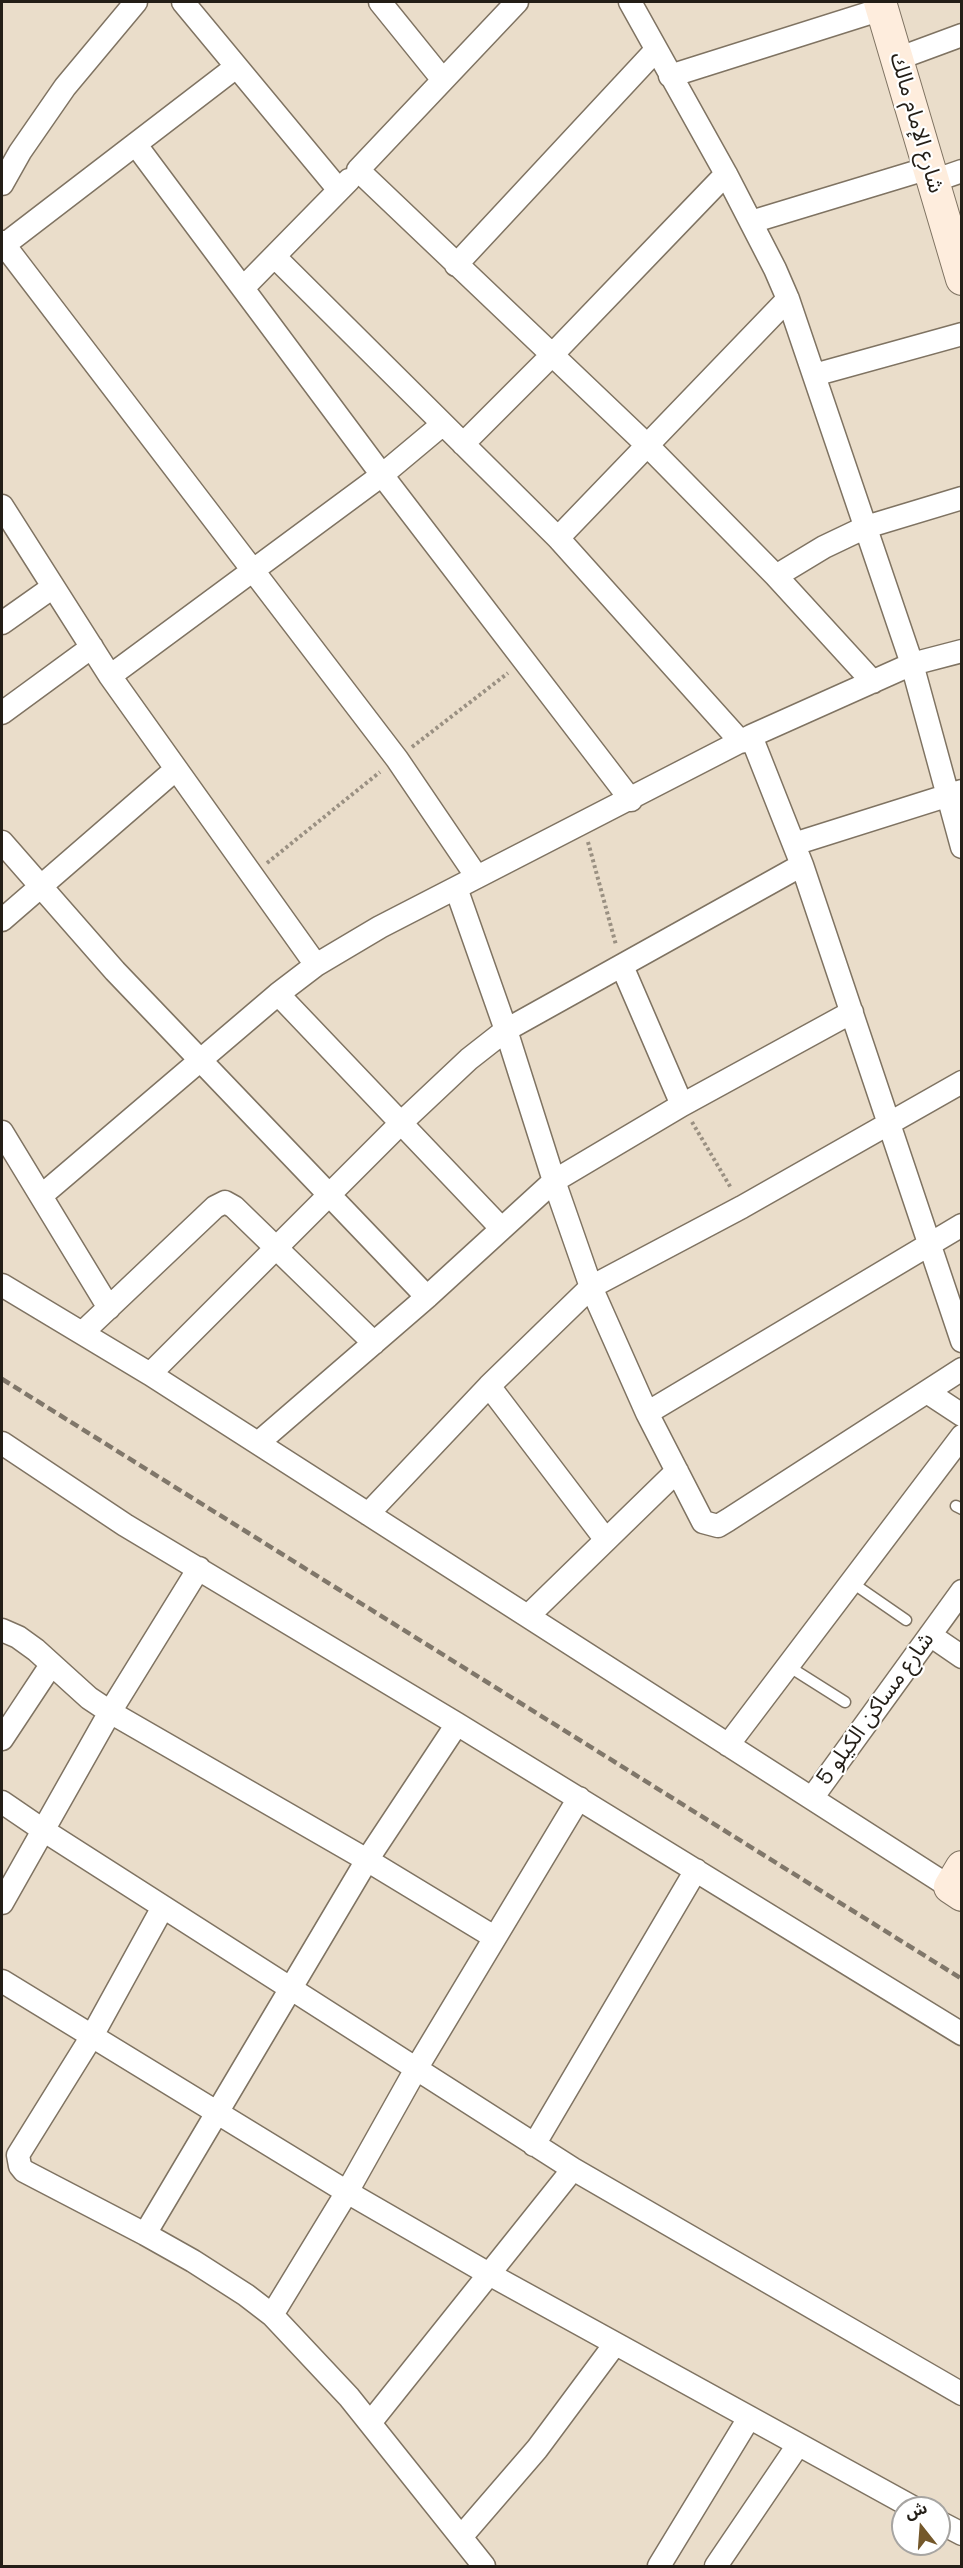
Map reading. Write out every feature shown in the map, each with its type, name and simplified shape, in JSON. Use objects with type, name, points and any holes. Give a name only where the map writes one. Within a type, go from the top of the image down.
[{"type":"street","points":[[2,184],[20,152],[64,87],[136,2]]},
{"type":"street","points":[[183,2],[339,190]]},
{"type":"street","points":[[380,2],[443,80]]},
{"type":"street","points":[[243,288],[517,2]]},
{"type":"street","points":[[630,2],[726,174],[788,299],[955,793],[962,847]]},
{"type":"street","points":[[670,76],[881,5]]},
{"type":"street","name":"شارع الإمام مالك","points":[[881,5],[897,59],[941,173],[962,279]]},
{"type":"street","points":[[897,59],[962,35]]},
{"type":"street","points":[[456,265],[656,50]]},
{"type":"street","points":[[236,67],[136,145],[3,243],[397,759],[477,877]]},
{"type":"street","points":[[136,145],[382,475],[631,800]]},
{"type":"street","points":[[358,170],[648,446],[776,576],[873,682]]},
{"type":"street","points":[[751,222],[941,173]]},
{"type":"street","points":[[463,444],[726,174]]},
{"type":"street","points":[[275,257],[558,538],[746,739],[798,854],[962,1341]]},
{"type":"street","points":[[558,538],[788,299]]},
{"type":"street","points":[[814,375],[962,334]]},
{"type":"street","points":[[110,676],[254,572],[382,475],[443,424]]},
{"type":"street","points":[[776,576],[824,547],[866,527],[962,498]]},
{"type":"street","points":[[2,506],[110,676],[316,965]]},
{"type":"street","points":[[2,624],[53,586]]},
{"type":"street","points":[[2,713],[92,647]]},
{"type":"street","points":[[41,1196],[278,994],[316,965],[380,927],[746,739],[912,664],[962,651]]},
{"type":"street","points":[[2,920],[175,770]]},
{"type":"street","points":[[150,1374],[402,1122],[469,1059],[506,1030],[622,966],[798,854],[955,793]]},
{"type":"street","points":[[2,842],[74,928],[427,1297]]},
{"type":"street","points":[[456,888],[506,1030],[554,1181],[591,1287],[647,1413],[703,1522],[718,1526],[962,1370]]},
{"type":"street","points":[[622,966],[682,1106]]},
{"type":"street","points":[[278,994],[501,1228]]},
{"type":"street","points":[[258,1443],[427,1297],[554,1181],[682,1106],[852,1012]]},
{"type":"street","points":[[368,1514],[489,1386],[591,1287],[742,1207],[962,1082]]},
{"type":"street","points":[[2,1132],[108,1308]]},
{"type":"street","points":[[82,1333],[220,1204],[225,1202],[234,1207],[374,1343]]},
{"type":"street","points":[[647,1413],[962,1225]]},
{"type":"street","points":[[2,1285],[150,1374],[812,1798],[958,1883]]},
{"type":"street","points":[[489,1386],[606,1540]]},
{"type":"street","points":[[927,1392],[962,1415]]},
{"type":"street","points":[[728,1745],[962,1436]]},
{"type":"street","points":[[2,1443],[125,1525],[579,1798],[962,2034]]},
{"type":"street","points":[[528,1616],[677,1472]]},
{"type":"street","points":[[2,1903],[110,1712],[199,1568]]},
{"type":"street","name":"شارع مساكن الكيلو 5","points":[[812,1798],[962,1592]]},
{"type":"street","points":[[2,1630],[18,1637],[89,1698],[110,1712],[367,1860],[494,1937]]},
{"type":"street","points":[[930,1635],[962,1656]]},
{"type":"street","points":[[2,1738],[51,1665]]},
{"type":"street","points":[[145,2234],[367,1860],[457,1724]]},
{"type":"street","points":[[272,2315],[347,2193],[416,2069],[579,1798]]},
{"type":"street","points":[[2,1802],[42,1830],[534,2145],[962,2394]]},
{"type":"street","points":[[534,2145],[696,1870]]},
{"type":"street","points":[[163,1907],[92,2036],[18,2155],[18,2161],[24,2171],[145,2234],[237,2289],[272,2315],[349,2397],[484,2566]]},
{"type":"street","points":[[2,1981],[218,2111],[347,2193],[892,2496]]},
{"type":"street","points":[[370,2423],[573,2169]]},
{"type":"street","points":[[461,2537],[537,2449],[615,2344]]},
{"type":"street","points":[[659,2566],[749,2418]]},
{"type":"street","points":[[716,2566],[798,2445]]},
{"type":"lane","points":[[851,1582],[906,1620]]},
{"type":"lane","points":[[788,1666],[845,1702]]},
{"type":"path","points":[[583,824],[622,966]]},
{"type":"path","points":[[682,1106],[742,1207]]},
{"type":"railway","points":[[2,1379],[962,1979]]}]
